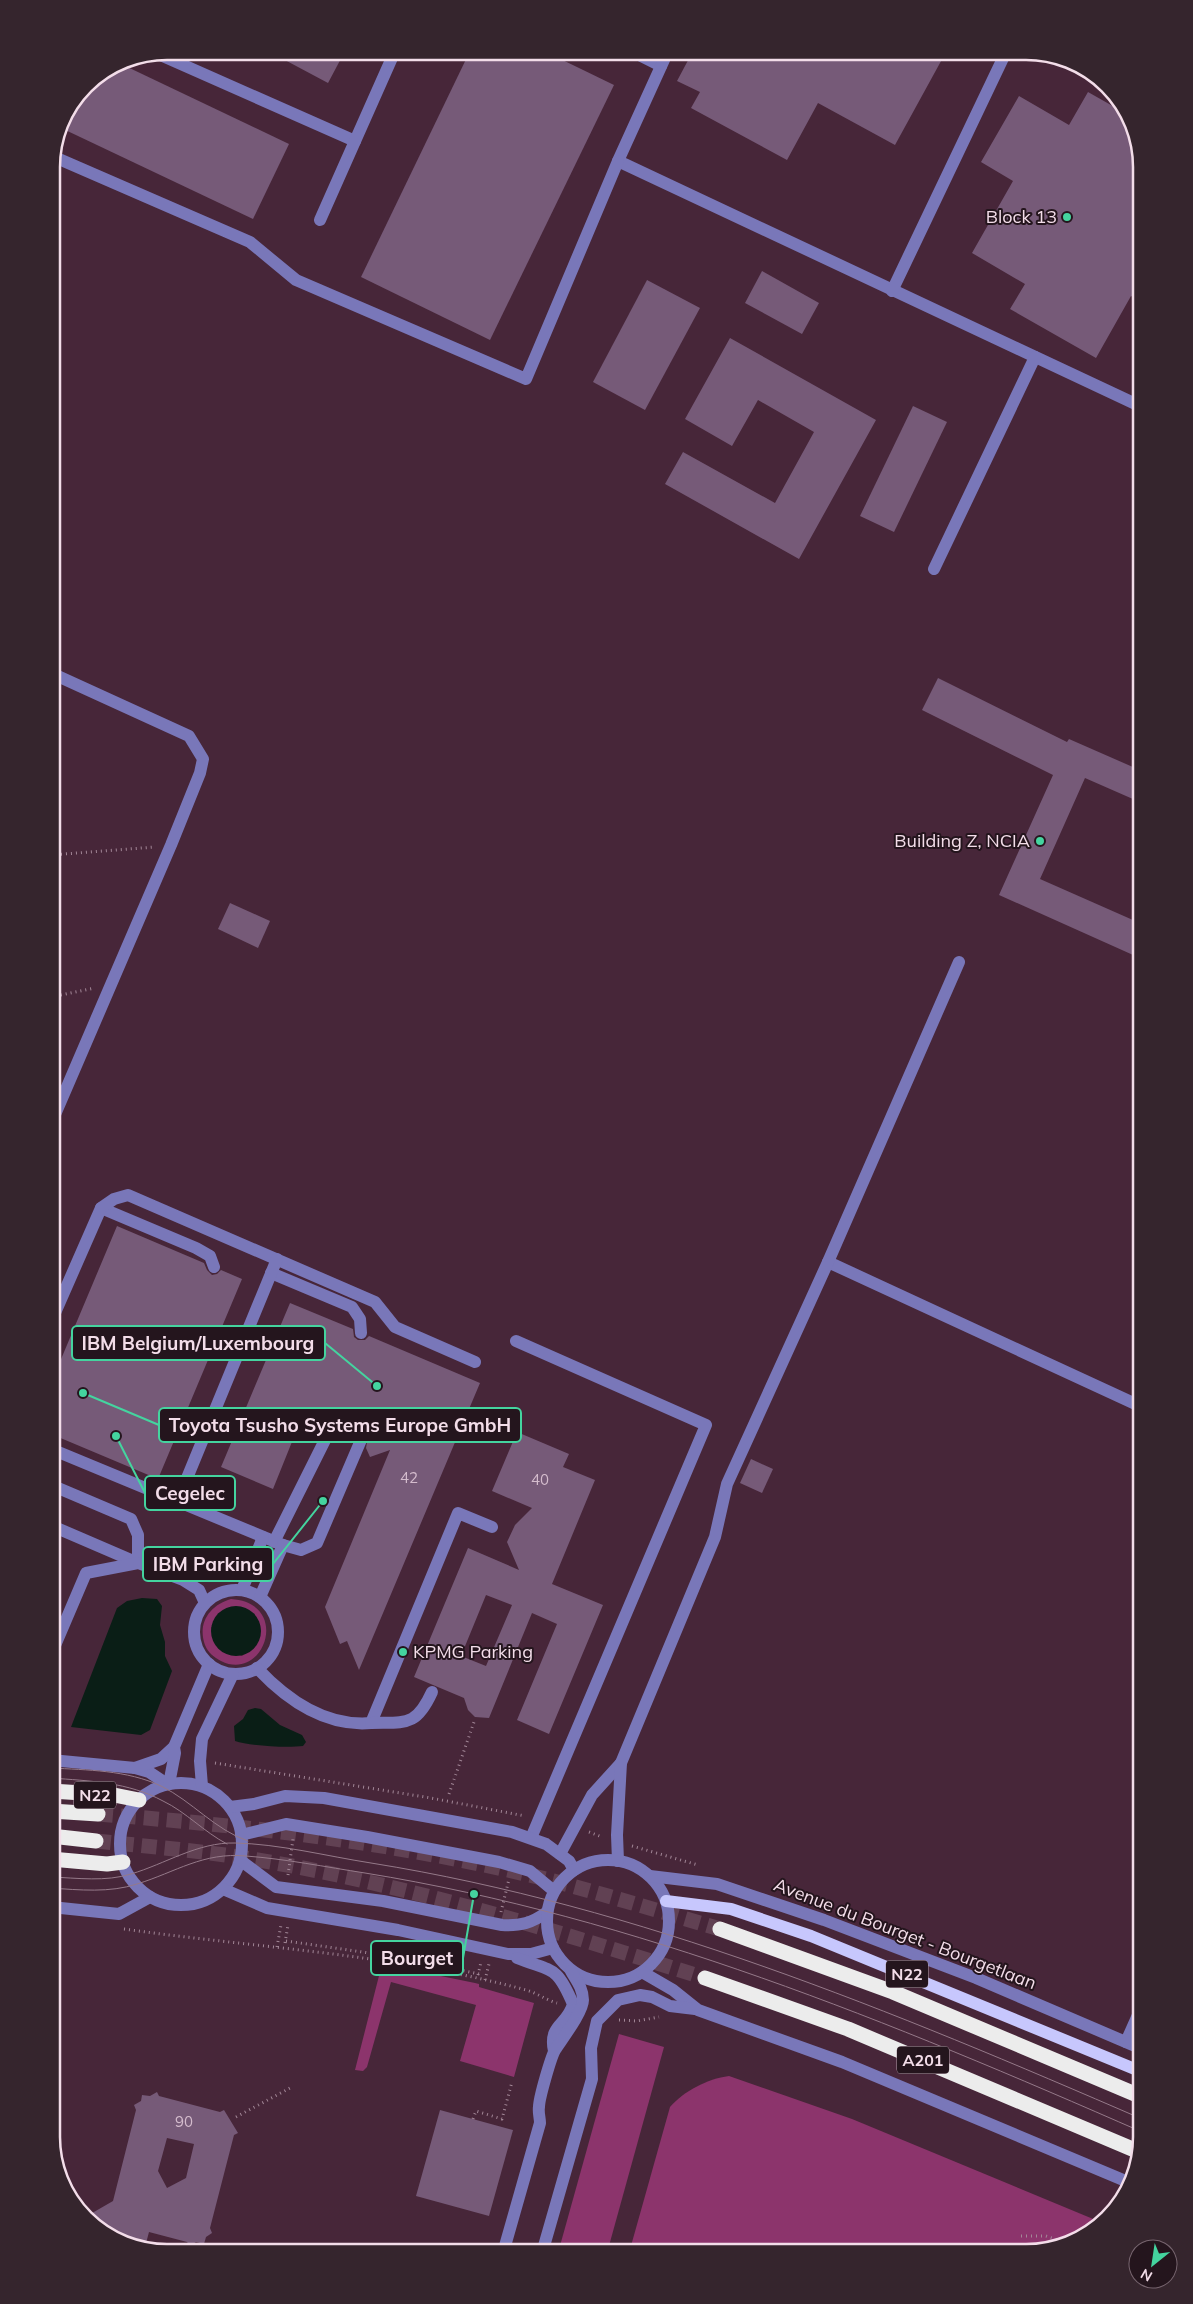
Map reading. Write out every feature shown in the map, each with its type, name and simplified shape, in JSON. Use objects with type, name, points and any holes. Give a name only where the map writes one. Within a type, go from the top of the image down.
[{"type":"highway","name":"N22","points":[[60,1792],[114,1795],[139,1800]]},
{"type":"highway","points":[[60,1812],[98,1814]]},
{"type":"highway","points":[[60,1837],[96,1841]]},
{"type":"highway","points":[[60,1860],[107,1864],[123,1862]]},
{"type":"highway","points":[[720,1929],[893,1992],[1133,2093]]},
{"type":"highway","name":"A201","points":[[705,1978],[856,2033],[1132,2149]]},
{"type":"main road","name":"N22","points":[[666,1901],[731,1909],[811,1936],[1133,2068]]},
{"type":"street","points":[[170,60],[355,141]]},
{"type":"street","points":[[320,220],[391,60]]},
{"type":"street","points":[[649,60],[661,66]]},
{"type":"street","points":[[60,160],[250,242],[296,280],[526,379],[618,161],[664,60]]},
{"type":"street","points":[[892,291],[1002,60]]},
{"type":"street","points":[[618,161],[1133,403]]},
{"type":"street","points":[[934,569],[1035,357]]},
{"type":"street","points":[[60,677],[189,736],[202,760],[200,773],[171,846],[60,1104]]},
{"type":"street","points":[[618,1861],[617,1835],[621,1763],[715,1537],[726,1484],[828,1262],[960,962]]},
{"type":"street","points":[[60,1301],[101,1208],[114,1199],[128,1195],[376,1302],[395,1327],[475,1362]]},
{"type":"street","points":[[101,1208],[196,1248],[210,1256],[214,1267]]},
{"type":"street","points":[[178,1500],[277,1259]]},
{"type":"street","points":[[828,1262],[1133,1403]]},
{"type":"street","points":[[271,1273],[352,1307],[360,1319],[361,1333]]},
{"type":"street","points":[[516,1341],[706,1425],[526,1836]]},
{"type":"street","points":[[60,1453],[274,1541],[301,1550],[317,1543],[361,1440],[356,1428],[341,1424],[330,1430],[274,1541],[242,1590]]},
{"type":"street","points":[[60,1489],[131,1519],[138,1535],[138,1563]]},
{"type":"street","points":[[371,1723],[458,1513],[492,1527]]},
{"type":"street","points":[[60,1529],[138,1563],[184,1580],[199,1590],[205,1603]]},
{"type":"street","points":[[260,1597],[274,1541]]},
{"type":"street","points":[[60,1634],[86,1573],[138,1563]]},
{"type":"street","points":[[242,1590],[260,1597],[269,1606],[275,1617],[278,1629],[277,1642],[272,1654],[257,1668],[233,1674],[220,1671],[209,1664],[197,1648],[194,1628],[197,1614],[205,1603],[219,1593],[242,1590]]},
{"type":"street","points":[[135,1768],[161,1759],[174,1747],[209,1664]]},
{"type":"street","points":[[257,1668],[281,1691],[316,1714],[347,1723],[401,1722],[414,1718],[424,1709],[432,1692]]},
{"type":"street","points":[[202,1786],[200,1761],[202,1739],[233,1674]]},
{"type":"street","points":[[168,1784],[176,1753],[174,1747]]},
{"type":"street","points":[[60,1761],[135,1768],[149,1772],[168,1784],[202,1786],[220,1797],[230,1807],[242,1835],[240,1860],[232,1878],[223,1889],[206,1900],[192,1904],[171,1904],[150,1897],[119,1914],[60,1908]]},
{"type":"street","points":[[560,1854],[592,1795],[621,1763]]},
{"type":"street","name":"N22","points":[[150,1897],[138,1888],[129,1876],[123,1862],[120,1843],[123,1824],[139,1800],[160,1786],[168,1784]]},
{"type":"street","points":[[230,1807],[254,1804],[285,1796],[324,1798],[526,1836],[560,1854],[569,1861],[574,1870]]},
{"type":"street","points":[[242,1835],[279,1825],[295,1824],[512,1866],[530,1871],[554,1891]]},
{"type":"street","points":[[240,1860],[265,1881],[286,1889],[383,1901],[499,1924],[520,1926],[534,1922],[547,1912]]},
{"type":"street","points":[[554,2051],[562,2042],[569,2025],[580,2010],[583,2001],[581,1987],[570,1969],[553,1948],[548,1933],[547,1912],[554,1891],[574,1870],[587,1863],[603,1860],[618,1861],[635,1866],[650,1876],[666,1901],[669,1917],[668,1933],[664,1945],[654,1961],[642,1972],[628,1979],[612,1982],[597,1981],[583,1977],[570,1969]]},
{"type":"street","name":"Avenue du Bourget - Bourgetlaan","points":[[650,1876],[717,1884],[750,1894],[967,1974],[1133,2045]]},
{"type":"street","points":[[223,1889],[248,1902],[283,1912],[398,1930],[508,1954],[544,1966],[561,1979],[573,2004],[572,2009],[555,2030],[552,2041],[554,2051],[539,2107],[540,2122],[506,2244]]},
{"type":"street","points":[[508,1954],[531,1954],[553,1948]]},
{"type":"street","points":[[642,1972],[673,1990],[698,2010]]},
{"type":"street","points":[[545,2244],[592,2079],[591,2048],[597,2021],[618,2000],[640,1995],[670,2006],[698,2010],[842,2062],[1123,2180]]},
{"type":"street","points":[[1126,2042],[1133,2026]]},
{"type":"path","points":[[60,854],[171,846]]},
{"type":"path","points":[[60,995],[113,984]]},
{"type":"path","points":[[449,1794],[474,1722]]},
{"type":"path","points":[[200,1761],[431,1798]]},
{"type":"path","points":[[299,1796],[302,1776]]},
{"type":"path","points":[[524,1816],[526,1836]]},
{"type":"path","points":[[286,1889],[295,1824]]},
{"type":"path","points":[[499,1924],[512,1866]]},
{"type":"path","points":[[277,1947],[283,1912]]},
{"type":"path","points":[[289,1924],[286,1942],[397,1957],[479,1975],[482,1959]]},
{"type":"path","points":[[120,1928],[372,1959],[485,1980],[528,1991],[572,2009]]},
{"type":"path","points":[[485,1980],[492,1950]]},
{"type":"path","points":[[602,2016],[624,2022],[661,2017]]},
{"type":"path","points":[[474,2119],[476,2111],[502,2119],[512,2082]]},
{"type":"path","points":[[236,2117],[290,2088]]},
{"type":"path","points":[[1021,2236],[1046,2236],[1056,2239]]},
{"type":"shaded area","points":[[142,1598],[157,1599],[162,1606],[160,1625],[165,1642],[165,1656],[172,1671],[150,1730],[141,1735],[71,1727],[117,1608],[127,1601]]},
{"type":"shaded area","points":[[231,1599],[250,1604],[261,1613],[266,1626],[265,1640],[259,1652],[249,1661],[236,1665],[221,1661],[212,1654],[205,1645],[203,1637],[204,1622],[207,1616],[211,1610]],"holes":[[[211,1627],[255,1647],[242,1656],[214,1643]]]},
{"type":"shaded area","points":[[236,1606],[250,1610],[257,1617],[261,1631],[257,1645],[250,1652],[236,1656],[222,1652],[215,1645],[211,1631],[215,1617],[222,1610]]},
{"type":"shaded area","points":[[261,1709],[280,1725],[302,1735],[306,1742],[303,1746],[288,1747],[235,1741],[234,1726],[243,1719],[248,1710]]},
{"type":"shaded area","points":[[382,1964],[479,1984],[479,1987],[534,2003],[514,2077],[460,2061],[476,2005],[391,1982],[367,2067],[363,2071],[355,2070]]},
{"type":"shaded area","points":[[619,2034],[664,2047],[609,2244],[561,2244]]},
{"type":"shaded area","points":[[729,2076],[852,2119],[1094,2219],[1067,2236],[1047,2242],[1026,2244],[632,2244],[670,2107],[696,2087]]},
{"type":"building","points":[[285,60],[340,60],[328,83]]},
{"type":"building","points":[[466,60],[563,60],[614,85],[490,340],[361,277]]},
{"type":"building","points":[[688,60],[942,60],[895,145],[818,103],[787,160],[691,108],[700,92],[677,81]]},
{"type":"building","points":[[129,68],[289,144],[253,219],[67,131],[78,108],[91,91],[114,74]]},
{"type":"building","name":"Block 13","points":[[1088,92],[1115,108],[1125,126],[1132,153],[1133,297],[1131,296],[1096,358],[1010,309],[1025,284],[972,253],[1013,181],[981,162],[1019,96],[1069,125]]},
{"type":"building","points":[[762,271],[819,303],[802,334],[745,303]]},
{"type":"building","points":[[647,280],[700,308],[645,410],[593,382]]},
{"type":"building","points":[[730,338],[876,420],[799,559],[665,484],[683,452],[775,503],[814,432],[758,400],[732,446],[685,419]]},
{"type":"building","points":[[913,406],[947,422],[894,532],[860,516]]},
{"type":"building","name":"Building Z, NCIA","points":[[938,678],[1067,742],[1069,739],[1133,767],[1133,799],[1085,778],[1040,879],[1133,920],[1133,955],[999,895],[1053,775],[922,710]]},
{"type":"building","points":[[230,903],[270,921],[258,948],[218,929]]},
{"type":"building","points":[[117,1226],[204,1263],[212,1275],[217,1274],[221,1270],[242,1279],[158,1479],[60,1438],[60,1362]]},
{"type":"building","points":[[290,1303],[353,1329],[354,1337],[358,1340],[365,1340],[369,1336],[480,1383],[359,1670],[347,1641],[340,1644],[325,1607],[390,1450],[370,1457],[366,1448],[368,1437],[362,1422],[354,1416],[337,1417],[326,1423],[322,1429],[312,1432],[304,1412],[273,1489],[221,1467]]},
{"type":"building","points":[[517,1432],[569,1454],[563,1467],[595,1480],[552,1584],[603,1605],[549,1734],[517,1720],[557,1624],[532,1613],[489,1718],[475,1717],[468,1710],[464,1698],[414,1677],[468,1548],[519,1570],[507,1542],[515,1525],[532,1508],[492,1491]],"holes":[[[486,1595],[512,1605],[486,1666],[461,1656]]]},
{"type":"building","points":[[751,1459],[773,1469],[762,1493],[740,1483]]},
{"type":"building","points":[[157,2092],[159,2096],[220,2112],[224,2110],[238,2133],[234,2135],[210,2228],[212,2233],[206,2237],[204,2244],[196,2242],[188,2244],[149,2232],[146,2241],[140,2240],[114,2230],[91,2213],[113,2201],[136,2110],[134,2105],[141,2101],[142,2095],[150,2096]],"holes":[[[167,2138],[194,2144],[186,2178],[167,2188],[158,2171]]]},
{"type":"building","points":[[440,2110],[513,2130],[489,2216],[416,2196]]},
{"type":"tunnel","points":[[98,1814],[267,1830],[436,1855],[546,1879],[720,1929]]},
{"type":"tunnel","points":[[96,1841],[239,1857],[357,1879],[474,1908],[705,1978]]},
{"type":"tram line","points":[[60,1768],[121,1774],[161,1786],[183,1799],[225,1830],[248,1841]]},
{"type":"tram line","points":[[60,1779],[108,1783],[150,1795],[187,1816],[227,1844]]},
{"type":"tram line","points":[[60,1877],[112,1878],[144,1870],[182,1854],[208,1846],[235,1843],[286,1848],[471,1882],[570,1906],[668,1934],[764,1967],[954,2039],[1133,2115]]},
{"type":"tram line","points":[[60,1888],[116,1889],[127,1887],[203,1860],[216,1857],[246,1856],[306,1863],[466,1892],[566,1917],[664,1945],[761,1978],[858,2013],[953,2051],[1133,2128]]},
{"type":"place","name":"Block 13","points":[[1067,217]]},
{"type":"place","name":"Building Z, NCIA","points":[[1040,841]]},
{"type":"place","name":"IBM Belgium/Luxembourg","points":[[377,1386]]},
{"type":"place","name":"Toyota Tsusho Systems Europe GmbH","points":[[83,1393]]},
{"type":"place","name":"Cegelec","points":[[116,1436]]},
{"type":"place","name":"IBM Parking","points":[[323,1501]]},
{"type":"place","name":"KPMG Parking","points":[[403,1652]]},
{"type":"place","name":"Bourget","points":[[474,1894]]}]
